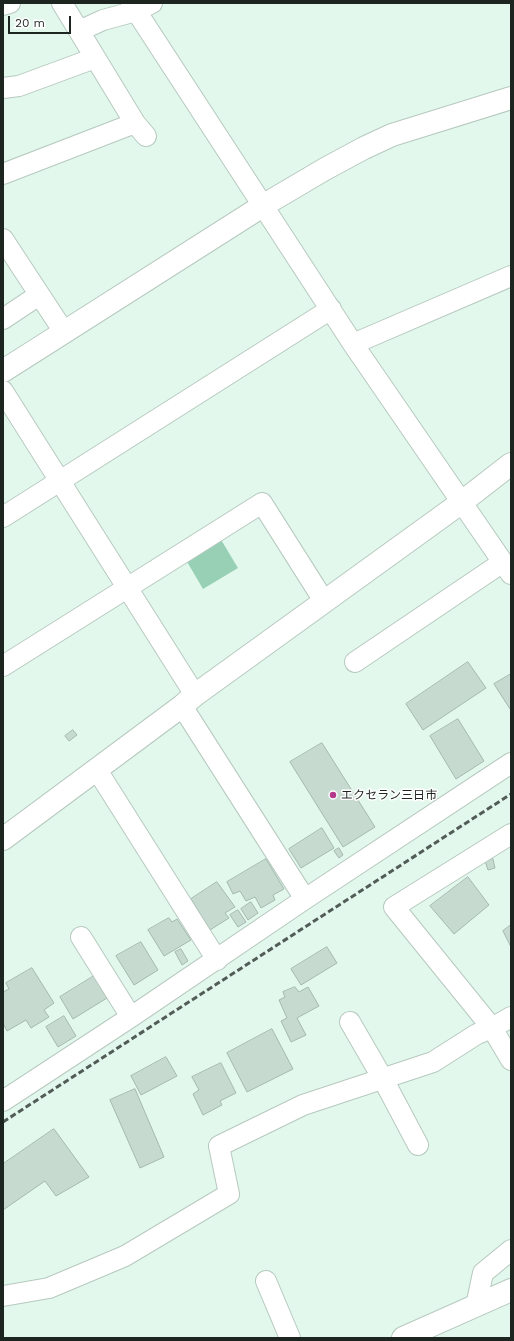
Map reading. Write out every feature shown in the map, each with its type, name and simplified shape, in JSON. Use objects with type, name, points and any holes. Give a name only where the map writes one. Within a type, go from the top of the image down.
[{"type":"street","points":[[3,6],[10,3]]},
{"type":"street","points":[[3,174],[141,130],[62,3]]},
{"type":"street","points":[[79,31],[140,6],[353,344],[507,568],[355,662]]},
{"type":"street","points":[[3,88],[19,86],[95,58]]},
{"type":"street","points":[[3,371],[264,205],[364,148],[392,135],[511,98]]},
{"type":"street","points":[[3,238],[64,332]]},
{"type":"street","points":[[353,344],[511,276]]},
{"type":"street","points":[[3,319],[39,295]]},
{"type":"street","points":[[3,517],[331,309]]},
{"type":"street","points":[[3,391],[128,588],[188,700],[305,899]]},
{"type":"street","points":[[3,839],[97,770],[188,700],[462,502],[511,464]]},
{"type":"street","points":[[3,666],[262,503],[324,601]]},
{"type":"street","points":[[3,1100],[132,1017],[305,899],[511,763]]},
{"type":"street","points":[[97,770],[217,960]]},
{"type":"street","points":[[511,834],[394,907],[492,1028],[511,1060]]},
{"type":"street","points":[[81,937],[132,1017]]},
{"type":"street","points":[[3,1296],[49,1288],[126,1256],[229,1194],[219,1146],[303,1105],[433,1062],[477,1034],[492,1028],[511,1017]]},
{"type":"street","points":[[350,1022],[383,1078],[418,1145]]},
{"type":"street","points":[[476,1306],[483,1273],[511,1250]]},
{"type":"street","points":[[266,1281],[290,1338]]},
{"type":"street","points":[[403,1338],[511,1290]]},
{"type":"green space","points":[[220,538],[238,568],[203,589],[186,560]]},
{"type":"building","points":[[468,662],[486,688],[423,730],[406,704]]},
{"type":"building","points":[[511,674],[511,709],[510,709],[494,684]]},
{"type":"building","points":[[458,719],[484,761],[456,779],[430,736]]},
{"type":"building","points":[[73,730],[77,735],[69,741],[65,736]]},
{"type":"building","name":"エクセラン三日市","points":[[322,743],[375,827],[343,847],[290,762]]},
{"type":"building","points":[[322,828],[334,848],[301,868],[289,849]]},
{"type":"building","points":[[339,848],[343,855],[339,858],[334,851]]},
{"type":"building","points":[[266,859],[284,889],[273,895],[275,900],[261,908],[255,897],[246,901],[240,891],[233,894],[227,882]]},
{"type":"building","points":[[493,859],[495,868],[488,870],[485,861]]},
{"type":"building","points":[[468,877],[489,905],[454,934],[430,906]]},
{"type":"building","points":[[217,882],[235,907],[225,913],[229,918],[210,930],[191,899]]},
{"type":"building","points":[[251,902],[258,913],[248,920],[241,909]]},
{"type":"building","points":[[238,910],[246,922],[238,927],[230,915]]},
{"type":"building","points":[[169,918],[172,922],[177,919],[191,940],[164,956],[148,930]]},
{"type":"building","points":[[511,925],[511,947],[503,931]]},
{"type":"building","points":[[141,942],[158,970],[134,985],[116,956]]},
{"type":"building","points":[[327,947],[337,963],[301,985],[291,969]]},
{"type":"building","points":[[181,949],[188,961],[182,965],[175,952]]},
{"type":"building","points":[[32,968],[54,1003],[44,1010],[49,1017],[31,1028],[26,1020],[7,1031],[3,1023],[3,992],[9,989],[6,983]]},
{"type":"building","points":[[94,976],[107,998],[73,1019],[60,997]]},
{"type":"building","points":[[295,987],[299,992],[308,987],[319,1006],[297,1018],[306,1035],[291,1042],[281,1021],[287,1018],[279,1000],[285,997],[283,992]]},
{"type":"building","points":[[64,1016],[76,1036],[58,1047],[46,1027]]},
{"type":"building","points":[[272,1029],[293,1069],[247,1092],[227,1053]]},
{"type":"building","points":[[166,1057],[177,1076],[141,1095],[131,1076]]},
{"type":"building","points":[[221,1063],[236,1093],[220,1101],[222,1105],[203,1115],[193,1094],[199,1090],[192,1077]]},
{"type":"building","points":[[135,1089],[164,1157],[140,1168],[110,1100]]},
{"type":"building","points":[[54,1129],[89,1177],[56,1196],[45,1181],[3,1210],[3,1164]]},
{"type":"railway","points":[[3,1122],[511,794]]},
{"type":"place","name":"エクセラン三日市","points":[[333,795]]}]
